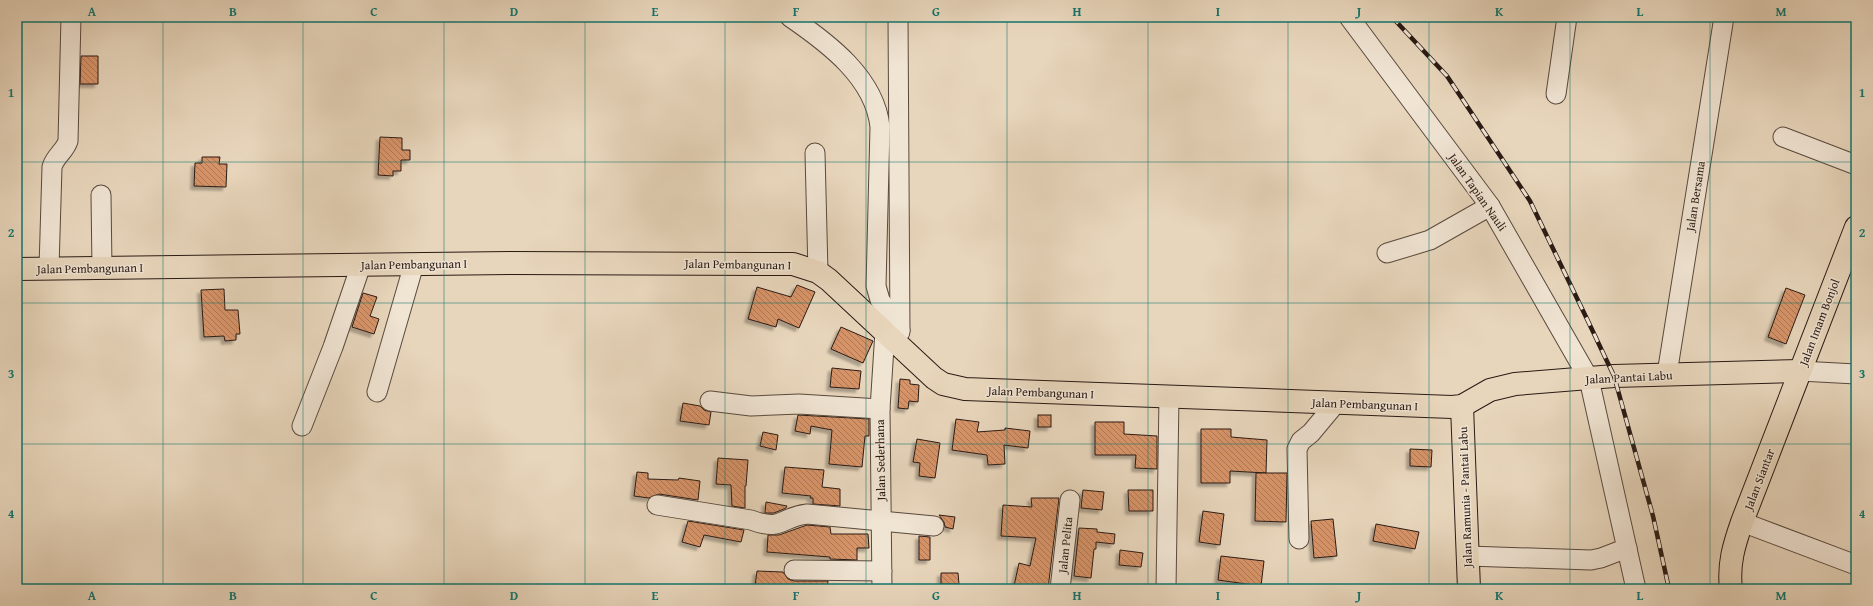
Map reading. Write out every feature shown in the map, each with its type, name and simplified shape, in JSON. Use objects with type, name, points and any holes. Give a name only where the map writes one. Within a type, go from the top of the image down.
[{"type":"main road","name":"Jalan Imam Bonjol","points":[[1800,371],[1856,227]]},
{"type":"main road","name":"Jalan Pembangunan I","points":[[17,269],[414,264],[773,262],[793,264],[818,272],[895,336],[934,378],[942,384],[965,389],[1336,402],[1435,407],[1462,406]]},
{"type":"main road","name":"Jalan Pantai Labu","points":[[1462,406],[1490,390],[1503,386],[1590,378],[1667,374],[1800,371]]},
{"type":"main road","name":"Jalan Siantar","points":[[1731,589],[1729,570],[1732,551],[1800,371]]},
{"type":"main road","name":"Jalan Ramunia - Pantai Labu","points":[[1462,406],[1469,589]]},
{"type":"street","points":[[49,268],[52,167],[54,160],[66,148],[68,141],[71,17]]},
{"type":"street","points":[[790,17],[824,40],[842,59],[866,89],[877,109],[880,127],[876,286],[880,300],[895,336]]},
{"type":"street","name":"Jalan Sederhana","points":[[882,580],[880,409],[895,336],[898,17]]},
{"type":"street","name":"Jalan Tapian Nauli","points":[[1349,17],[1490,206],[1590,378],[1636,589]]},
{"type":"street","points":[[1556,94],[1567,17]]},
{"type":"street","name":"Jalan Bersama","points":[[1667,374],[1724,17]]},
{"type":"street","points":[[1783,137],[1856,165]]},
{"type":"street","points":[[815,153],[818,272]]},
{"type":"street","points":[[101,195],[102,268]]},
{"type":"street","points":[[1387,254],[1430,240],[1490,206]]},
{"type":"street","points":[[377,392],[414,264]]},
{"type":"street","points":[[302,426],[333,348],[361,265]]},
{"type":"street","points":[[1800,371],[1856,374]]},
{"type":"street","points":[[1166,589],[1169,397]]},
{"type":"street","points":[[710,401],[751,406],[799,404],[880,409]]},
{"type":"street","points":[[1299,538],[1297,449],[1301,441],[1311,433],[1336,402]]},
{"type":"street","name":"Jalan Pelita","points":[[1060,589],[1070,500]]},
{"type":"street","points":[[657,505],[751,520],[765,525],[775,526],[792,518],[807,514],[934,526]]},
{"type":"street","points":[[1742,522],[1856,565]]},
{"type":"street","points":[[1468,556],[1591,560],[1601,558],[1627,548]]},
{"type":"street","points":[[794,570],[882,580]]},
{"type":"building","points":[[81,56],[98,56],[98,84],[80,84]]},
{"type":"building","points":[[380,137],[402,138],[402,150],[410,150],[410,160],[401,160],[401,171],[393,171],[393,176],[378,175]]},
{"type":"building","points":[[202,157],[220,157],[219,164],[227,164],[226,187],[194,186],[195,163],[202,163]]},
{"type":"building","points":[[797,285],[815,292],[799,328],[778,319],[776,327],[748,319],[757,287],[791,297]]},
{"type":"building","points":[[1786,288],[1805,295],[1786,344],[1768,337]]},
{"type":"building","points":[[224,289],[225,310],[238,310],[240,334],[236,334],[236,340],[225,341],[224,336],[204,337],[201,290]]},
{"type":"building","points":[[363,293],[377,297],[370,316],[379,319],[374,334],[352,327]]},
{"type":"building","points":[[841,327],[873,341],[863,363],[831,349]]},
{"type":"building","points":[[832,368],[861,371],[859,389],[830,387]]},
{"type":"building","points":[[900,379],[910,380],[910,384],[919,385],[918,402],[909,401],[908,409],[898,408]]},
{"type":"building","points":[[683,403],[700,406],[704,410],[711,412],[709,425],[680,421]]},
{"type":"building","points":[[798,415],[869,419],[869,436],[865,436],[862,467],[829,464],[832,430],[811,426],[810,434],[795,431]]},
{"type":"building","points":[[1038,415],[1051,415],[1051,427],[1038,427]]},
{"type":"building","points":[[956,419],[979,422],[977,432],[1005,430],[1005,428],[1030,431],[1028,448],[1004,445],[1005,464],[988,465],[987,455],[952,450]]},
{"type":"building","points":[[1095,422],[1124,422],[1124,434],[1157,436],[1157,469],[1135,468],[1136,455],[1095,455]]},
{"type":"building","points":[[1201,429],[1231,429],[1231,437],[1267,440],[1266,473],[1230,471],[1230,483],[1201,483]]},
{"type":"building","points":[[763,432],[778,435],[776,450],[760,446]]},
{"type":"building","points":[[917,439],[940,443],[935,478],[919,476],[920,463],[913,462]]},
{"type":"building","points":[[1410,449],[1432,450],[1431,467],[1410,466]]},
{"type":"building","points":[[718,458],[748,460],[745,486],[745,508],[732,506],[731,485],[716,484]]},
{"type":"building","points":[[785,467],[824,470],[822,487],[840,489],[840,506],[813,504],[813,498],[810,498],[811,496],[782,493]]},
{"type":"building","points":[[637,472],[648,473],[648,479],[678,480],[679,478],[700,481],[698,500],[659,494],[649,498],[634,496]]},
{"type":"building","points":[[1256,473],[1287,473],[1286,522],[1255,521]]},
{"type":"building","points":[[1083,490],[1104,492],[1102,510],[1081,508]]},
{"type":"building","points":[[1128,490],[1153,490],[1153,511],[1129,511]]},
{"type":"building","points":[[1031,498],[1059,498],[1048,589],[1027,589],[1014,586],[1019,563],[1030,566],[1036,538],[1001,536],[1003,505],[1032,507]]},
{"type":"building","points":[[766,502],[787,506],[786,508],[774,513],[765,513]]},
{"type":"building","points":[[1203,511],[1224,514],[1220,545],[1199,542]]},
{"type":"building","points":[[939,515],[955,517],[953,529],[945,527],[944,522]]},
{"type":"building","points":[[1333,519],[1337,556],[1314,558],[1311,521]]},
{"type":"building","points":[[688,521],[744,530],[741,542],[704,535],[700,547],[682,542]]},
{"type":"building","points":[[1376,524],[1419,532],[1415,549],[1373,541]]},
{"type":"building","points":[[807,525],[830,527],[831,534],[868,534],[869,548],[857,548],[857,560],[830,559],[830,557],[767,552],[768,535],[779,535]]},
{"type":"building","points":[[1079,528],[1097,529],[1097,532],[1115,534],[1114,544],[1096,542],[1091,578],[1074,576]]},
{"type":"building","points":[[919,536],[930,537],[930,560],[919,560]]},
{"type":"building","points":[[1120,550],[1143,553],[1141,567],[1119,565]]},
{"type":"building","points":[[1221,556],[1264,561],[1261,586],[1218,580]]},
{"type":"building","points":[[757,571],[783,572],[788,579],[794,581],[828,581],[827,589],[793,589],[793,587],[755,586]]},
{"type":"building","points":[[941,573],[958,573],[959,584],[941,584]]},
{"type":"railway","points":[[1392,17],[1447,76],[1530,201],[1614,376],[1653,516],[1669,589]]}]
